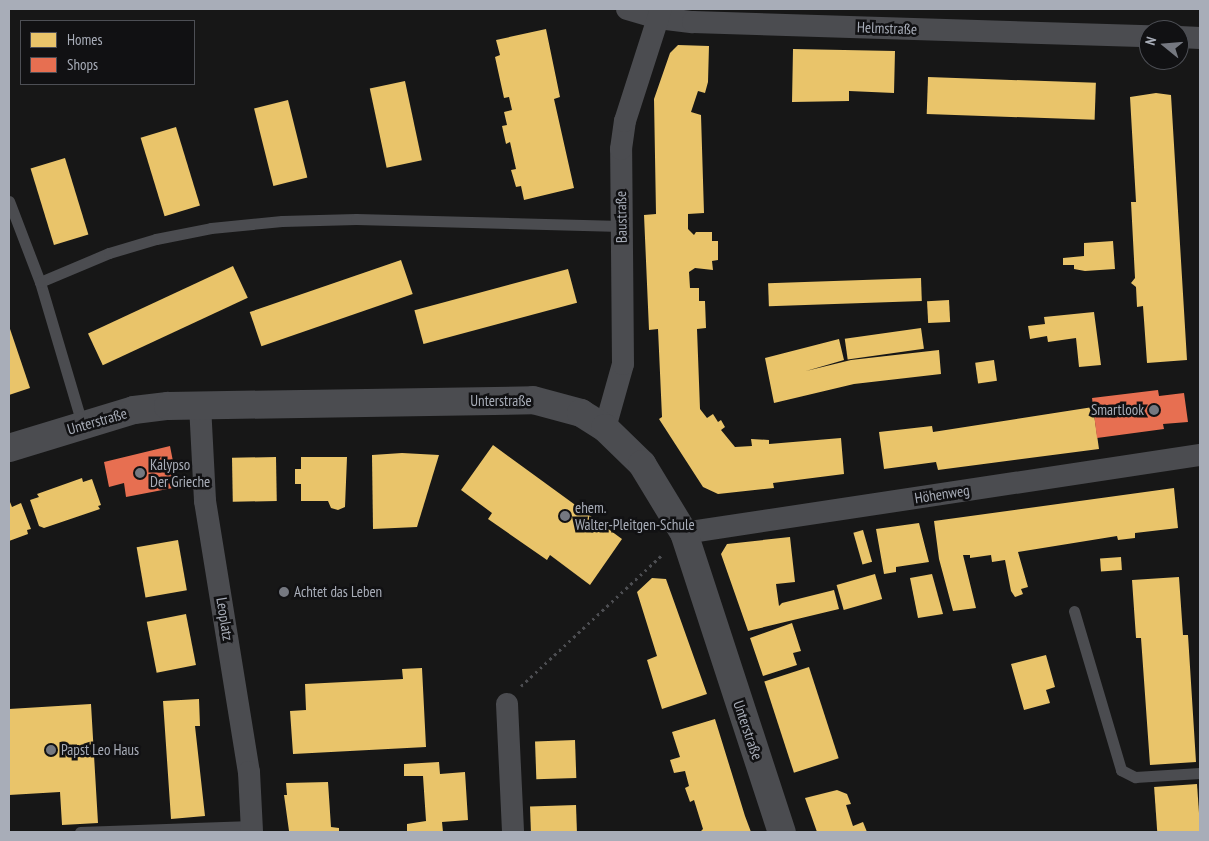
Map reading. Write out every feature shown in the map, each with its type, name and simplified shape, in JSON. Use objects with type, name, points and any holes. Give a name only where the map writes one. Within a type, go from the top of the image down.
[{"type":"street","name":"Helmstraße","points":[[627,9],[660,14],[1139,36]]},
{"type":"street","name":"Baustraße","points":[[605,428],[623,364],[621,149],[625,121],[660,14]]},
{"type":"street","name":"Unterstraße","points":[[9,448],[82,424],[134,410],[200,405],[533,400],[581,413],[605,428],[642,464],[684,533],[782,832]]},
{"type":"street","name":"Leoplatz","points":[[200,405],[205,501],[249,772],[252,829]]},
{"type":"street","name":"Höhenweg","points":[[684,533],[1200,455]]},
{"type":"street","points":[[507,704],[513,832]]},
{"type":"lane","points":[[9,201],[40,282],[82,424]]},
{"type":"lane","points":[[40,282],[109,253],[156,239],[211,228],[282,221],[356,219],[621,226]]},
{"type":"lane","points":[[1074,611],[1121,770],[1135,777],[1200,773]]},
{"type":"lane","points":[[80,832],[252,829]]},
{"type":"path","points":[[507,704],[514,692],[684,533]]},
{"type":"building: Homes","points":[[546,29],[560,97],[554,99],[574,188],[524,200],[521,186],[516,187],[511,170],[516,169],[510,142],[506,144],[502,126],[507,125],[504,112],[512,110],[509,97],[504,98],[495,57],[500,55],[496,40]]},
{"type":"building: Homes","points":[[678,45],[709,46],[708,82],[705,93],[698,91],[691,112],[701,115],[704,213],[688,214],[688,229],[694,235],[696,232],[712,232],[712,241],[718,241],[718,260],[712,261],[713,270],[695,268],[689,272],[690,288],[699,288],[699,301],[705,301],[706,328],[697,329],[700,409],[707,418],[713,414],[718,422],[721,420],[725,427],[721,430],[735,447],[752,446],[751,439],[769,440],[769,444],[841,438],[844,474],[773,483],[774,488],[718,494],[703,487],[659,419],[662,417],[658,329],[649,330],[644,215],[656,214],[654,99],[670,53]]},
{"type":"building: Homes","points":[[793,49],[895,51],[894,93],[849,91],[849,101],[792,102]]},
{"type":"building: Homes","points":[[928,77],[1096,83],[1095,120],[927,114]]},
{"type":"building: Homes","points":[[405,81],[422,160],[387,168],[370,88]]},
{"type":"building: Homes","points":[[1156,93],[1171,95],[1187,360],[1147,363],[1143,306],[1137,307],[1136,287],[1131,283],[1135,278],[1131,202],[1136,202],[1130,97]]},
{"type":"building: Homes","points":[[288,100],[307,178],[273,186],[254,108]]},
{"type":"building: Homes","points":[[176,127],[200,205],[165,216],[141,138]]},
{"type":"building: Homes","points":[[65,158],[88,235],[54,245],[31,169]]},
{"type":"building: Homes","points":[[1113,241],[1115,269],[1085,271],[1074,269],[1074,265],[1063,265],[1063,258],[1084,256],[1084,243]]},
{"type":"building: Homes","points":[[401,260],[413,294],[261,346],[250,312]]},
{"type":"building: Homes","points":[[233,266],[248,298],[103,365],[88,334]]},
{"type":"building: Homes","points":[[568,269],[577,303],[423,344],[414,310]]},
{"type":"building: Homes","points":[[921,278],[922,301],[769,306],[768,283]]},
{"type":"building: Homes","points":[[949,300],[950,322],[928,323],[927,301]]},
{"type":"building: Homes","points":[[1094,312],[1101,365],[1079,367],[1076,338],[1048,342],[1047,336],[1030,339],[1028,326],[1045,324],[1044,317]]},
{"type":"building: Homes","points":[[9,326],[30,388],[9,395]]},
{"type":"building: Homes","points":[[921,328],[924,349],[848,360],[845,339]]},
{"type":"building: Homes","points":[[839,339],[844,360],[806,371],[851,360],[939,350],[941,374],[854,384],[774,403],[765,358]]},
{"type":"building: Homes","points":[[994,360],[997,381],[978,383],[975,363]]},
{"type":"building: Homes","points":[[1093,407],[1099,449],[938,470],[936,462],[884,469],[879,432],[932,426],[933,432]]},
{"type":"building: Homes","points":[[493,445],[622,539],[590,585],[550,555],[547,560],[488,519],[492,513],[461,490]]},
{"type":"building: Homes","points":[[402,453],[439,455],[417,527],[373,529],[372,455]]},
{"type":"building: Homes","points":[[276,457],[277,501],[233,502],[232,458]]},
{"type":"building: Homes","points":[[301,457],[347,457],[345,507],[338,510],[331,508],[328,501],[301,501],[301,484],[295,484],[295,469],[301,469]]},
{"type":"building: Homes","points":[[82,478],[83,482],[92,479],[101,505],[98,506],[100,509],[44,528],[39,526],[30,500],[39,497],[37,494]]},
{"type":"building: Homes","points":[[1174,488],[1178,528],[1135,533],[1135,538],[1118,540],[1117,536],[1018,552],[1028,587],[1021,589],[1023,594],[1015,597],[1011,591],[1005,560],[992,562],[991,555],[970,558],[970,555],[963,555],[976,608],[953,611],[939,559],[934,521]]},
{"type":"building: Homes","points":[[10,502],[12,507],[21,503],[31,529],[27,530],[28,534],[9,541]]},
{"type":"building: Homes","points":[[919,523],[929,562],[896,567],[896,572],[884,574],[876,529]]},
{"type":"building: Homes","points":[[863,530],[872,562],[862,564],[853,533]]},
{"type":"building: Homes","points":[[790,537],[795,582],[776,584],[779,606],[782,603],[834,590],[839,609],[748,631],[721,554],[727,544]]},
{"type":"building: Homes","points":[[178,540],[187,590],[145,598],[137,547]]},
{"type":"building: Homes","points":[[1121,557],[1122,570],[1101,571],[1100,558]]},
{"type":"building: Homes","points":[[875,574],[882,599],[844,610],[837,585]]},
{"type":"building: Homes","points":[[932,574],[943,614],[918,618],[910,578]]},
{"type":"building: Homes","points":[[1179,577],[1183,635],[1188,635],[1196,762],[1150,765],[1141,638],[1136,638],[1132,580]]},
{"type":"building: Homes","points":[[652,578],[666,579],[707,694],[662,709],[647,660],[657,656],[637,592]]},
{"type":"building: Homes","points":[[186,614],[196,665],[157,673],[147,622]]},
{"type":"building: Homes","points":[[792,623],[801,651],[793,653],[797,665],[763,676],[750,638]]},
{"type":"building: Homes","points":[[1046,655],[1055,687],[1046,690],[1050,703],[1024,710],[1011,664]]},
{"type":"building: Homes","points":[[809,667],[839,758],[794,773],[764,682]]},
{"type":"building: Homes","points":[[422,668],[426,747],[293,754],[290,711],[306,710],[305,684],[403,679],[402,669]]},
{"type":"building: Homes","points":[[199,699],[200,726],[195,726],[205,816],[171,819],[163,701]]},
{"type":"building: Homes","name":"Papst Leo Haus","points":[[91,704],[98,823],[62,825],[60,792],[9,795],[9,709]]},
{"type":"building: Homes","points":[[715,719],[751,832],[700,832],[703,829],[694,800],[690,802],[685,788],[689,786],[685,771],[674,773],[670,760],[680,757],[672,732]]},
{"type":"building: Homes","points":[[575,740],[576,778],[536,779],[535,741]]},
{"type":"building: Homes","points":[[439,762],[440,774],[465,772],[468,820],[442,822],[443,832],[407,832],[407,824],[426,821],[423,776],[404,776],[404,764]]},
{"type":"building: Homes","points":[[328,782],[331,827],[339,828],[339,832],[289,831],[284,795],[287,795],[286,783]]},
{"type":"building: Homes","points":[[1197,784],[1200,832],[1157,832],[1154,787]]},
{"type":"building: Homes","points":[[837,790],[847,794],[851,804],[846,805],[853,826],[863,822],[867,832],[817,832],[805,798]]},
{"type":"building: Homes","points":[[576,805],[577,832],[531,832],[530,807]]},
{"type":"building: Shops","points":[[1158,390],[1159,396],[1184,393],[1188,422],[1163,424],[1164,429],[1097,438],[1092,398]]},
{"type":"building: Shops","name":"Kalypso Der Grieche","points":[[170,446],[178,487],[126,497],[124,483],[109,487],[104,462]]},
{"type":"place","name":"Smartlook","points":[[1154,410]]},
{"type":"place","name":"Kalypso Der Grieche","points":[[140,473]]},
{"type":"place","name":"ehem. Walter-Pleitgen-Schule","points":[[565,516]]},
{"type":"place","name":"Achtet das Leben","points":[[284,592]]},
{"type":"place","name":"Papst Leo Haus","points":[[51,750]]}]
